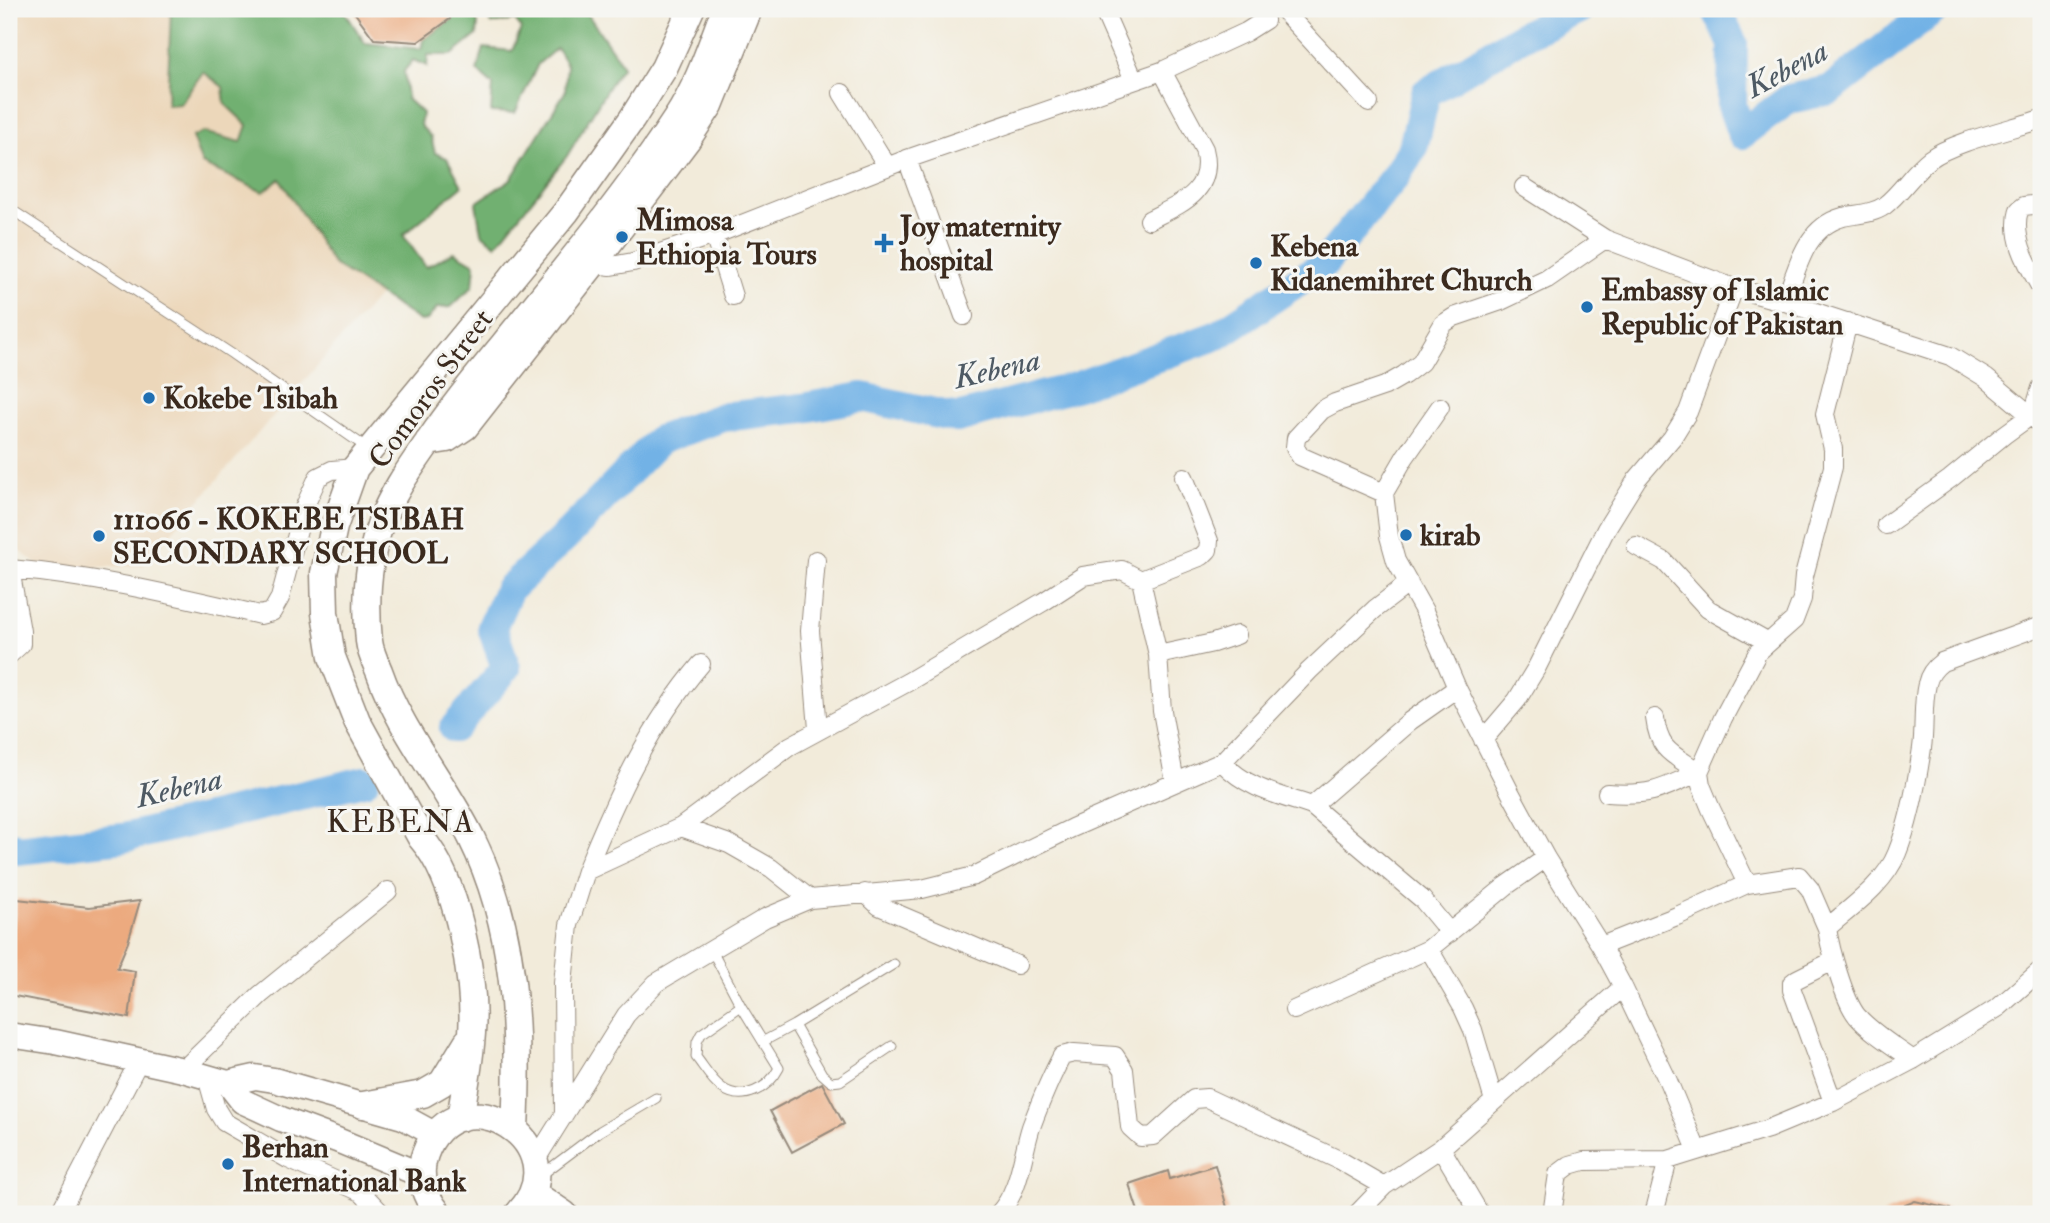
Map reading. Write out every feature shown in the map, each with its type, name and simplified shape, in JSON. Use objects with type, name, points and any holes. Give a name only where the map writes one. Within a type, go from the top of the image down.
[{"type":"main road","name":"Comoros Street","points":[[460,1118],[472,1031],[472,995],[459,923],[432,850],[421,838],[357,721],[332,657],[325,613],[324,573],[334,527],[363,460],[566,212],[632,119],[664,68],[691,9]]},
{"type":"main road","name":"Comoros Street","points":[[515,1128],[516,1020],[508,948],[493,888],[471,836],[387,693],[369,645],[370,567],[381,523],[401,480],[450,409],[562,273],[678,116],[695,84],[725,9]]},
{"type":"main road","points":[[428,442],[447,439],[465,427],[687,139],[710,106],[749,9]]},
{"type":"main road","points":[[363,1105],[423,1094],[442,1083],[472,1031]]},
{"type":"main road","points":[[9,1035],[55,1042],[206,1077],[255,1077],[274,1080],[403,1117],[436,1135]]},
{"type":"main road","points":[[206,1077],[242,1101],[271,1115],[421,1175]]},
{"type":"main road","points":[[439,1214],[427,1197],[421,1175],[425,1153],[443,1128],[460,1118],[479,1115],[498,1119],[515,1128],[528,1143],[530,1187],[564,1214]]},
{"type":"street","points":[[1103,9],[1134,80]]},
{"type":"street","points":[[593,264],[611,266],[633,262],[713,235],[887,166],[1162,71],[1246,32],[1264,14],[1283,9],[1369,103]]},
{"type":"street","points":[[1149,220],[1185,201],[1201,186],[1205,176],[1204,149],[1162,71]]},
{"type":"street","points":[[842,93],[887,166]]},
{"type":"street","points":[[1785,302],[1802,257],[1814,234],[1826,223],[1877,210],[1888,203],[1929,160],[1945,149],[2041,119]]},
{"type":"street","points":[[908,159],[964,316]]},
{"type":"street","points":[[1524,187],[1605,239],[1734,288],[1950,356],[1986,378],[2037,419]]},
{"type":"street","points":[[2041,204],[2024,206],[2019,210],[2017,229],[2025,260],[2041,288]]},
{"type":"street","points":[[713,235],[733,296]]},
{"type":"street","points":[[1384,494],[1300,456],[1295,447],[1296,438],[1322,410],[1385,386],[1421,362],[1443,324],[1547,279],[1605,239]]},
{"type":"street","points":[[1483,740],[1517,700],[1537,667],[1606,529],[1637,479],[1672,438],[1688,412],[1734,288]]},
{"type":"street","points":[[1747,884],[1711,809],[1701,785],[1699,772],[1758,652],[1794,620],[1802,599],[1804,576],[1833,467],[1833,450],[1825,414],[1848,322]]},
{"type":"street","points":[[2037,419],[2041,388]]},
{"type":"street","points":[[1440,407],[1405,457],[1384,494],[1389,536],[1396,562],[1424,611],[1483,740],[1546,858],[1601,946],[1623,987],[1668,1081],[1697,1150]]},
{"type":"street","points":[[1886,524],[1950,480],[2004,435],[2037,419]]},
{"type":"street","points":[[9,655],[21,644],[10,569],[62,573],[260,614],[272,612],[280,597],[304,508],[318,477],[363,460]]},
{"type":"street","points":[[586,871],[681,827],[790,746],[908,682],[1033,609],[1083,576],[1122,570],[1141,580],[1202,556],[1208,550],[1209,541],[1184,477]]},
{"type":"street","points":[[1636,546],[1664,561],[1709,609],[1767,642]]},
{"type":"street","points":[[816,560],[810,631],[818,729]]},
{"type":"street","points":[[1141,580],[1158,655],[1162,710],[1175,782]]},
{"type":"street","points":[[530,1187],[564,1113],[626,1015],[656,983],[765,918],[810,899],[922,889],[974,876],[1072,828],[1222,762],[1309,671],[1375,609],[1409,583]]},
{"type":"street","points":[[1828,928],[1881,878],[1896,855],[1912,800],[1922,749],[1927,684],[1931,671],[1942,662],[2041,626]]},
{"type":"street","points":[[1158,655],[1237,635]]},
{"type":"street","points":[[564,1113],[564,983],[569,925],[586,871],[612,807],[634,763],[674,696],[701,664]]},
{"type":"street","points":[[1312,806],[1410,721],[1457,688]]},
{"type":"street","points":[[1655,718],[1657,738],[1665,748],[1699,772]]},
{"type":"street","points":[[1222,762],[1235,776],[1259,789],[1312,806],[1422,899],[1450,933]]},
{"type":"street","points":[[1607,793],[1636,795],[1653,792],[1699,772]]},
{"type":"street","points":[[681,827],[729,844],[771,868],[810,899]]},
{"type":"street","points":[[1294,1010],[1429,949],[1506,886],[1546,858]]},
{"type":"street","points":[[1601,946],[1747,884],[1798,876],[1810,889],[1828,928],[1833,961],[1855,1014],[1876,1034],[1913,1060]]},
{"type":"street","points":[[382,1214],[361,1192],[288,1159],[224,1122],[216,1109],[206,1077],[260,995],[388,891]]},
{"type":"street","points":[[865,893],[879,906],[1017,965]]},
{"type":"street","points":[[1429,949],[1463,1008],[1494,1101]]},
{"type":"street","points":[[1833,961],[1792,983],[1792,990],[1833,1102]]},
{"type":"street","points":[[1552,1214],[1558,1174],[1570,1165],[1584,1161],[1668,1160],[1768,1129],[1833,1102],[1913,1060],[1999,1007],[2041,970]]},
{"type":"street","points":[[1357,1214],[1384,1186],[1441,1148],[1623,987]]},
{"type":"street","points":[[998,1214],[1017,1180],[1031,1128],[1054,1071],[1062,1056],[1074,1053],[1115,1056],[1124,1070],[1130,1128],[1141,1137],[1153,1136],[1194,1099],[1207,1098],[1329,1154],[1384,1186]]},
{"type":"street","points":[[59,1214],[139,1061]]},
{"type":"street","points":[[1441,1148],[1480,1214]]},
{"type":"street","points":[[1654,1214],[1668,1160]]},
{"type":"lane","points":[[9,208],[232,354],[363,460]]},
{"type":"lane","points":[[711,950],[779,1068],[773,1080],[755,1091],[738,1095],[722,1088],[696,1057],[697,1042],[701,1034],[741,1006]]},
{"type":"lane","points":[[764,1041],[894,964]]},
{"type":"lane","points":[[794,1025],[822,1074],[831,1082],[840,1081],[892,1046]]},
{"type":"lane","points":[[530,1187],[600,1131],[656,1098]]},
{"type":"shaded area","name":"Kokebe Tsibah","points":[[9,9],[176,9],[415,254],[143,565],[43,570],[9,541]]},
{"type":"green space","points":[[171,9],[343,9],[365,43],[421,49],[423,40],[453,19],[454,9],[471,9],[478,23],[477,35],[452,55],[428,55],[427,66],[413,60],[404,71],[407,99],[422,113],[420,125],[431,137],[435,153],[447,158],[462,186],[403,235],[426,267],[454,252],[475,264],[473,286],[451,307],[437,308],[427,320],[420,321],[333,264],[280,179],[263,192],[202,164],[192,137],[203,132],[241,142],[247,125],[225,104],[223,87],[203,72],[180,104],[167,105]]},
{"type":"green space","points":[[484,9],[584,9],[623,66],[567,156],[496,245],[481,233],[476,203],[511,179],[565,92],[567,65],[557,48],[538,64],[515,113],[491,112],[493,85],[477,71],[484,48],[512,51],[521,29],[515,20],[492,24]]},
{"type":"building","points":[[352,9],[450,9],[450,19],[418,42],[374,39]]},
{"type":"building","points":[[17,899],[89,907],[140,901],[117,968],[135,971],[129,1018],[9,995],[9,957]]},
{"type":"building","points":[[822,1083],[844,1124],[792,1152],[770,1111]]},
{"type":"building","points":[[1215,1165],[1228,1211],[1216,1214],[1139,1214],[1129,1184],[1168,1171],[1170,1179]]},
{"type":"building","points":[[1915,1201],[1950,1209],[1950,1214],[1883,1214]]},
{"type":"waterway","name":"Kebena","points":[[454,728],[506,668],[492,627],[509,589],[569,533],[659,440],[723,417],[803,408],[862,397],[957,418],[1075,387],[1218,335],[1324,264],[1394,178],[1413,148],[1426,93],[1522,36],[1579,9]]},
{"type":"waterway","name":"Kebena","points":[[1716,9],[1733,44],[1732,106],[1742,134],[1789,99],[1830,90],[1935,9]]},
{"type":"waterway","name":"Kebena","points":[[9,845],[17,850],[123,838],[364,781]]},
{"type":"place","name":"Mimosa Ethiopia Tours","points":[[622,237]]},
{"type":"place","name":"Joy maternity hospital","points":[[884,243]]},
{"type":"place","name":"Kebena Kidanemihret Church","points":[[1256,263]]},
{"type":"place","name":"Embassy of Islamic Republic of Pakistan","points":[[1587,307]]},
{"type":"place","name":"Kokebe Tsibah","points":[[149,398]]},
{"type":"place","name":"kirab","points":[[1406,535]]},
{"type":"place","name":"111066 - KOKEBE TSIBAH SECONDARY SCHOOL","points":[[99,536]]},
{"type":"place","name":"Berhan International Bank","points":[[228,1164]]},
{"type":"district","name":"KEBENA","points":[[401,822]]}]
